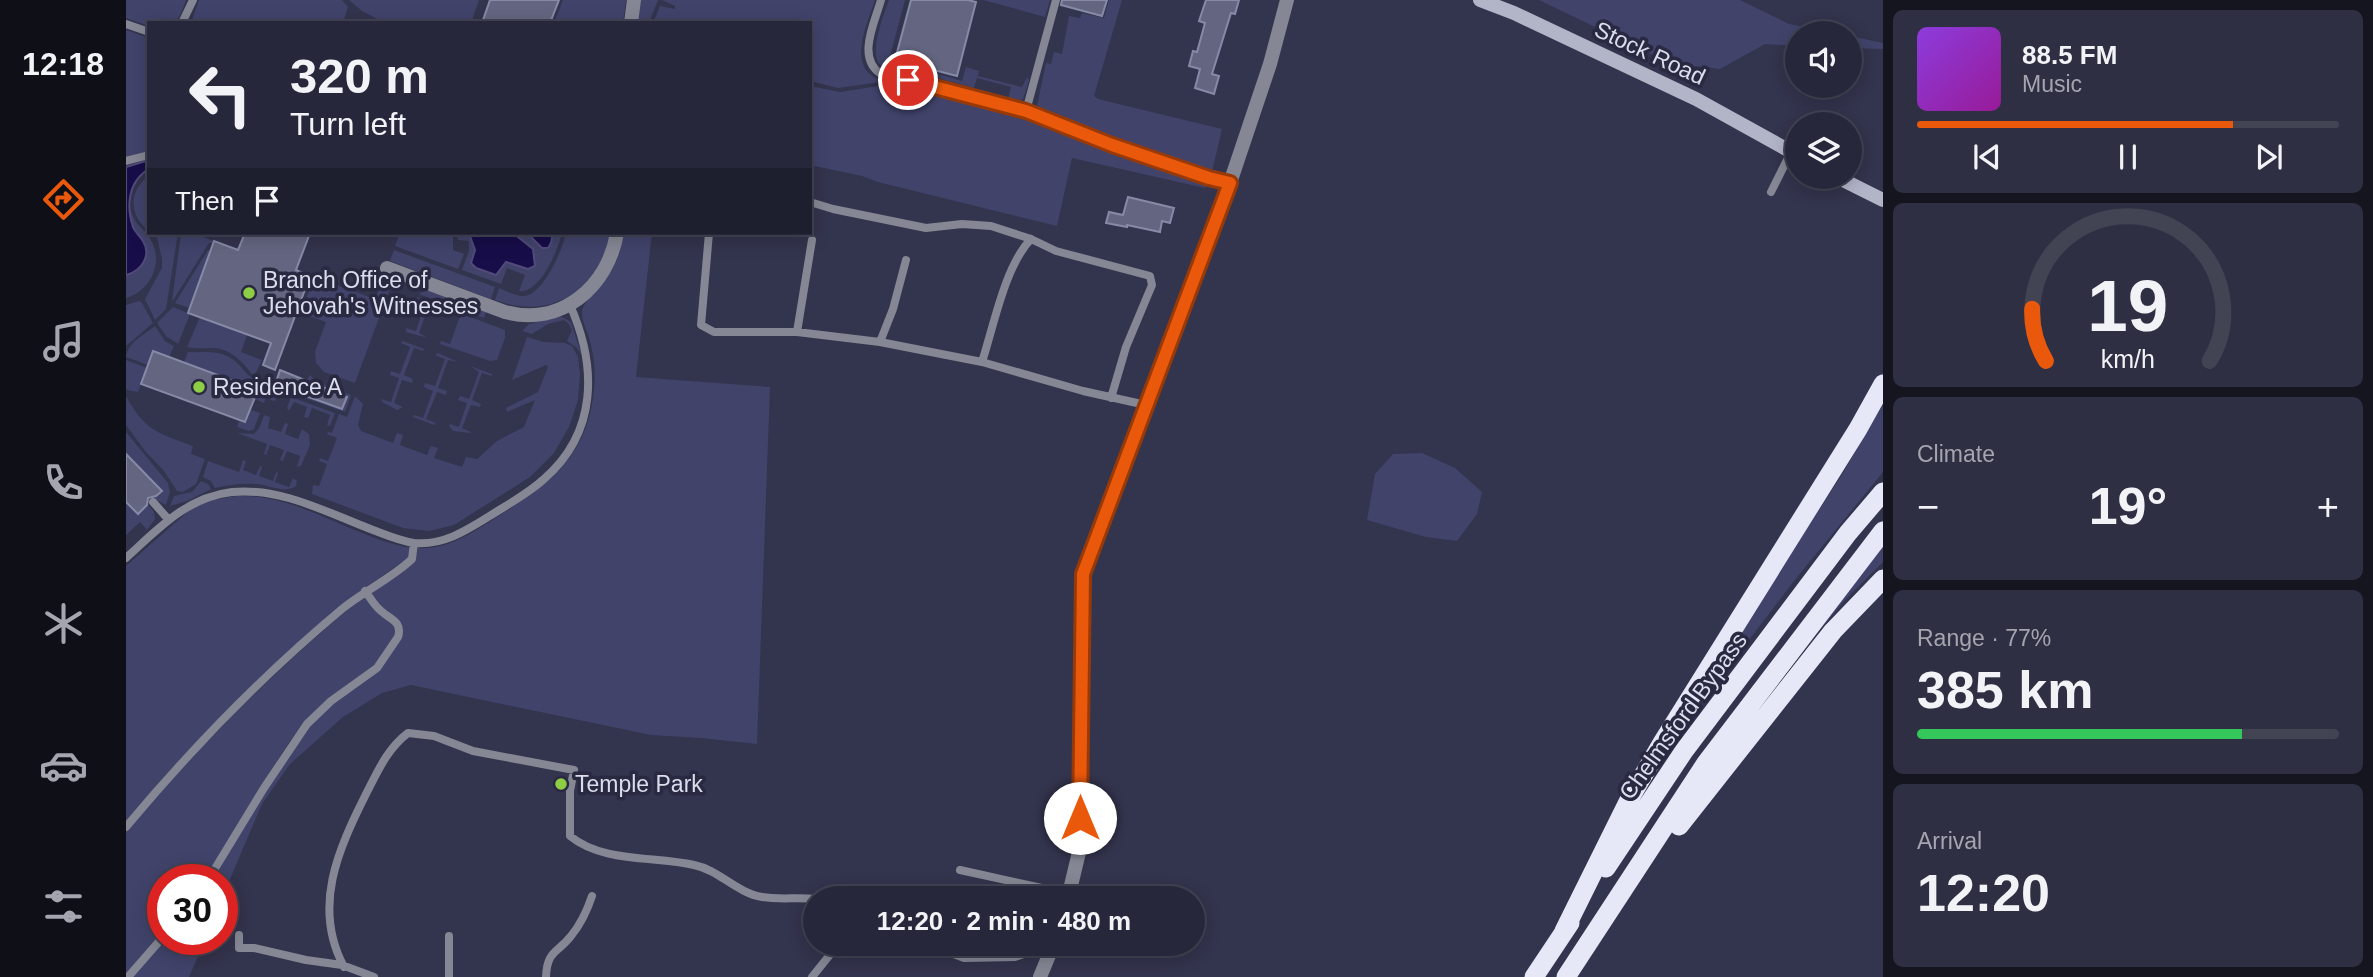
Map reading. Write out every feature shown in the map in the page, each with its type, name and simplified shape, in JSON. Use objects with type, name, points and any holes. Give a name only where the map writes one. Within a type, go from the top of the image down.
[{"type":"highway","points":[[1564,932],[1649,765],[1858,429],[1883,384]]},
{"type":"highway","name":"Chelmsford Bypass","points":[[1534,977],[1684,751],[1848,533],[1883,492]]},
{"type":"highway","name":"Chelmsford Bypass","points":[[1566,977],[1706,763],[1883,531]]},
{"type":"highway","points":[[1586,947],[1833,631],[1883,579]]},
{"type":"main road","name":"Stock Road","points":[[1480,0],[1514,13],[1696,99],[1785,149]]},
{"type":"main road","points":[[1860,189],[1882,201]]},
{"type":"street","points":[[631,21],[634,0]]},
{"type":"street","points":[[1070,886],[1080,844],[1083,574],[1230,183],[1270,64],[1287,0]]},
{"type":"street","points":[[387,268],[520,315],[539,315],[570,305],[588,290],[604,270],[612,254],[617,235]]},
{"type":"street","points":[[1040,977],[1049,956]]},
{"type":"lane","points":[[183,21],[193,0]]},
{"type":"lane","points":[[881,0],[867,54],[877,71],[1026,111],[1112,145],[1230,183]]},
{"type":"lane","points":[[1026,111],[1056,0]]},
{"type":"lane","points":[[126,24],[147,31]]},
{"type":"lane","points":[[126,161],[147,156]]},
{"type":"lane","points":[[1771,192],[1785,169]]},
{"type":"lane","points":[[812,203],[926,228],[962,224],[991,226],[1031,239],[1056,251],[1150,276],[1152,285],[1130,335],[1111,398]]},
{"type":"lane","points":[[709,235],[701,325],[713,332],[797,332],[880,342],[982,362],[1111,398],[1146,405]]},
{"type":"lane","points":[[982,362],[1020,250],[1031,239]]},
{"type":"lane","points":[[797,332],[812,240]]},
{"type":"lane","points":[[880,342],[906,260]]},
{"type":"lane","points":[[126,558],[168,519],[183,509],[210,496],[232,492],[264,492],[297,501],[414,543],[446,540],[463,532],[542,482],[567,453],[583,419],[589,383],[587,351],[570,305]]},
{"type":"lane","points":[[153,502],[168,519]]},
{"type":"lane","points":[[126,827],[184,760],[284,661],[365,591],[412,559],[414,543]]},
{"type":"lane","points":[[218,864],[307,724],[331,701],[377,668],[398,636],[400,631],[396,621],[382,612],[365,591]]},
{"type":"lane","points":[[344,967],[336,951],[329,924],[330,888],[350,825],[393,744],[408,733],[434,736],[472,751],[574,770],[570,792],[570,836],[583,847],[696,865],[762,897],[803,899]]},
{"type":"lane","points":[[960,870],[1026,886]]},
{"type":"lane","points":[[546,977],[547,966],[555,950],[570,939],[585,916],[592,896]]},
{"type":"lane","points":[[239,935],[239,948],[254,948],[344,967],[374,977]]},
{"type":"lane","points":[[449,936],[449,977]]},
{"type":"lane","points":[[128,977],[147,955]]},
{"type":"lane","points":[[812,977],[829,956]]},
{"type":"lane","points":[[959,956],[1018,956]]},
{"type":"shaded area","points":[[126,0],[186,0],[176,21],[147,21],[147,25],[126,18]]},
{"type":"shaded area","points":[[199,0],[342,0],[348,7],[344,21],[192,21]]},
{"type":"shaded area","points":[[349,0],[479,0],[472,21],[381,21],[362,11]]},
{"type":"shaded area","points":[[563,0],[626,0],[623,21],[555,21]]},
{"type":"shaded area","points":[[641,0],[658,0],[650,21],[638,21]]},
{"type":"shaded area","points":[[662,0],[875,0],[864,33],[861,57],[864,67],[871,75],[882,80],[838,88],[812,82],[812,21],[654,21],[660,6],[675,9],[675,6]]},
{"type":"shaded area","points":[[889,0],[905,0],[889,60],[927,71],[925,78],[893,71],[878,62],[876,46]]},
{"type":"shaded area","points":[[983,0],[1050,0],[1045,17]]},
{"type":"shaded area","points":[[1109,0],[1122,0],[1094,96],[1222,129],[1212,172],[1090,130],[1045,112],[1037,106],[1046,63],[1051,64],[1054,52],[1062,54],[1069,16],[1080,18],[1082,13],[1104,18]]},
{"type":"shaded area","points":[[1539,0],[1740,0],[1785,22],[1785,45],[1765,44],[1720,69],[1670,63]]},
{"type":"shaded area","points":[[126,30],[146,37],[147,42],[147,153],[126,158]]},
{"type":"shaded area","points":[[1862,39],[1883,43],[1883,49],[1862,48]]},
{"type":"shaded area","points":[[966,67],[979,71],[978,76],[1022,87],[1027,77],[1029,80],[1023,99],[1008,99],[1011,87],[977,78],[974,88],[930,76],[931,72],[962,81]]},
{"type":"shaded area","points":[[885,85],[924,94],[925,91],[1022,116],[1208,185],[1205,188],[1072,158],[1057,226],[812,165],[812,86],[840,92]]},
{"type":"shaded area","points":[[147,161],[147,170],[133,187],[129,203],[133,227],[143,241],[146,257],[136,270],[126,275],[126,167]]},
{"type":"shaded area","points":[[147,178],[147,229],[134,210],[134,196]]},
{"type":"shaded area","points":[[126,208],[130,208],[134,219],[151,240],[156,258],[148,283],[126,298],[126,275],[133,273],[143,264],[141,238],[128,219]]},
{"type":"shaded area","points":[[156,235],[178,235],[166,309],[155,320],[145,299],[162,268]]},
{"type":"shaded area","points":[[181,235],[198,235],[214,241],[209,243],[172,302]]},
{"type":"shaded area","points":[[399,235],[453,235],[453,250],[464,254],[458,269],[395,246]]},
{"type":"shaded area","points":[[457,235],[561,235],[557,250],[541,278],[534,286],[519,291],[525,275],[507,268],[501,284],[462,270],[469,251],[469,241],[458,240]]},
{"type":"shaded area","points":[[516,235],[533,249],[535,266],[528,269],[506,262],[496,275],[476,268],[471,263],[475,250],[470,236]]},
{"type":"shaded area","points":[[529,235],[553,235],[548,248],[542,248]]},
{"type":"shaded area","points":[[565,235],[610,235],[595,271],[569,296],[535,307],[516,306],[495,300],[499,288],[515,295],[525,296],[532,293],[546,279]]},
{"type":"shaded area","points":[[624,235],[652,235],[636,377],[770,387],[757,744],[651,735],[411,685],[382,693],[343,717],[290,764],[262,804],[236,864],[220,864],[281,764],[319,714],[378,670],[401,631],[369,593],[416,558],[418,548],[438,547],[456,540],[491,521],[529,495],[561,468],[573,452],[590,413],[595,383],[593,353],[582,311],[613,268]]},
{"type":"shaded area","points":[[208,250],[210,251],[189,308],[175,303]]},
{"type":"shaded area","points":[[394,250],[495,287],[491,299],[390,261]]},
{"type":"shaded area","points":[[314,277],[375,299],[381,285],[390,288],[355,383],[324,372],[316,363],[315,352],[326,322],[301,313]]},
{"type":"shaded area","points":[[426,290],[486,312],[484,318],[419,294]]},
{"type":"shaded area","points":[[417,297],[505,330],[497,360],[490,361],[440,344],[441,341],[450,344],[460,316],[429,305],[419,333],[428,338],[406,332],[406,328],[416,331],[425,304],[416,300]]},
{"type":"shaded area","points":[[139,301],[153,323],[126,346],[126,305]]},
{"type":"shaded area","points":[[173,307],[190,314],[178,344],[166,336],[157,323]]},
{"type":"shaded area","points":[[560,316],[571,322],[582,356],[577,348],[567,341],[572,330],[564,320],[548,324],[532,334],[522,331],[529,324]]},
{"type":"shaded area","points":[[200,317],[247,335],[241,352],[262,360],[255,374],[234,355],[223,350],[187,347]]},
{"type":"shaded area","points":[[155,326],[165,341],[174,346],[169,357],[153,351],[148,365],[126,357],[133,343]]},
{"type":"shaded area","points":[[527,337],[572,346],[578,357],[580,374],[578,400],[569,427],[554,453],[530,477],[454,525],[429,531],[403,528],[312,494],[313,485],[319,486],[327,464],[319,461],[320,458],[328,461],[337,438],[327,434],[332,433],[339,414],[347,417],[355,396],[363,404],[358,425],[361,431],[393,443],[397,433],[403,435],[400,445],[427,455],[431,446],[438,448],[434,458],[462,467],[466,457],[477,459],[497,441],[524,427],[535,400],[507,412],[506,408],[538,392],[548,367],[546,365],[512,380]]},
{"type":"shaded area","points":[[403,341],[424,349],[414,348],[404,375],[413,379],[412,383],[402,380],[394,403],[403,407],[397,410],[381,399],[391,402],[399,378],[390,375],[391,371],[400,374],[410,347],[401,343]]},
{"type":"shaded area","points":[[188,352],[222,354],[234,360],[252,378],[264,380],[273,377],[264,403],[255,399],[258,389],[184,362]]},
{"type":"shaded area","points":[[438,353],[458,362],[448,360],[438,388],[447,391],[446,395],[437,392],[426,419],[436,423],[434,425],[413,417],[423,418],[433,391],[424,387],[425,383],[435,386],[445,359],[435,355]]},
{"type":"shaded area","points":[[126,360],[147,368],[138,392],[127,390]]},
{"type":"shaded area","points":[[470,366],[492,376],[482,373],[472,400],[481,404],[480,407],[471,405],[462,428],[471,432],[453,431],[450,424],[459,427],[467,403],[458,400],[460,396],[469,399],[479,372]]},
{"type":"shaded area","points":[[280,369],[275,385],[342,409],[346,396],[305,382],[310,375],[317,382],[351,395],[345,412],[280,389],[275,401],[270,400]]},
{"type":"shaded area","points":[[126,396],[146,424],[161,434],[193,446],[191,454],[205,459],[196,484],[183,492],[177,491],[164,471],[145,451],[126,425]]},
{"type":"shaded area","points":[[291,397],[335,413],[330,426],[327,425],[330,415],[312,408],[308,418],[304,417],[307,407],[294,402],[289,411],[287,408]]},
{"type":"shaded area","points":[[1883,404],[1883,472],[1794,581],[1716,683],[1710,684],[1738,635],[1843,473]]},
{"type":"shaded area","points":[[251,410],[260,413],[254,429],[249,431],[237,427],[239,421],[246,423]]},
{"type":"shaded area","points":[[264,415],[270,417],[268,428],[281,432],[285,423],[288,424],[285,434],[298,439],[302,429],[309,434],[310,445],[301,466],[297,467],[300,456],[287,451],[283,461],[280,460],[284,450],[270,445],[266,455],[267,444],[237,433],[254,434]]},
{"type":"shaded area","points":[[126,432],[168,483],[170,492],[166,505],[154,499],[162,490],[126,453]]},
{"type":"shaded area","points":[[1422,453],[1455,468],[1482,492],[1477,514],[1457,541],[1426,537],[1367,520],[1375,474],[1393,454]]},
{"type":"shaded area","points":[[243,460],[246,461],[243,470],[256,475],[260,466],[259,476],[273,481],[276,472],[275,482],[289,487],[293,478],[297,481],[296,486],[282,489],[246,484],[215,488],[211,481],[203,477],[208,461],[239,472]]},
{"type":"shaded area","points":[[201,481],[211,489],[170,506],[174,496],[192,492]]},
{"type":"shaded area","points":[[237,496],[282,502],[390,543],[412,548],[409,557],[344,603],[215,723],[126,821],[126,566],[192,508],[207,501]]},
{"type":"shaded area","points":[[126,502],[138,514],[148,505],[154,512],[155,519],[147,530],[140,522],[126,535]]},
{"type":"shaded area","points":[[1883,545],[1883,562],[1818,632],[1815,630]]},
{"type":"shaded area","points":[[365,595],[396,624],[393,639],[377,663],[327,700],[301,727],[215,864],[147,864],[147,951],[126,975],[126,832],[240,708],[301,650]]},
{"type":"shaded area","points":[[150,955],[199,955],[189,977],[131,977]]},
{"type":"building","points":[[490,0],[559,0],[551,21],[483,21]]},
{"type":"building","points":[[911,0],[976,2],[957,76],[895,60]]},
{"type":"building","points":[[1062,0],[1107,0],[1102,16],[1061,5]]},
{"type":"building","points":[[1206,0],[1239,0],[1235,14],[1231,13],[1212,74],[1219,76],[1214,94],[1195,88],[1200,69],[1189,66],[1193,51],[1197,52],[1205,23],[1199,21]]},
{"type":"building","points":[[1128,197],[1174,208],[1170,223],[1162,221],[1160,232],[1106,223],[1109,212],[1123,215]]},
{"type":"building","name":"Branch Office of Jehovah's Witnesses","points":[[244,235],[309,235],[296,270],[310,276],[275,370],[263,365],[271,343],[188,313],[214,241],[238,250]]},
{"type":"building","name":"Residence A","points":[[153,351],[258,390],[245,422],[141,384]]},
{"type":"building","points":[[280,370],[347,397],[342,409],[275,385]]},
{"type":"building","points":[[126,454],[162,491],[148,498],[147,505],[138,514],[126,502]]},
{"type":"place","name":"Branch Office of Jehovah's Witnesses","points":[[249,293]]},
{"type":"place","name":"Residence A","points":[[199,387]]},
{"type":"place","name":"Temple Park","points":[[561,784]]},
{"type":"route","points":[[908,80],[1026,111],[1112,145],[1230,183],[1083,574],[1080,818]]}]
